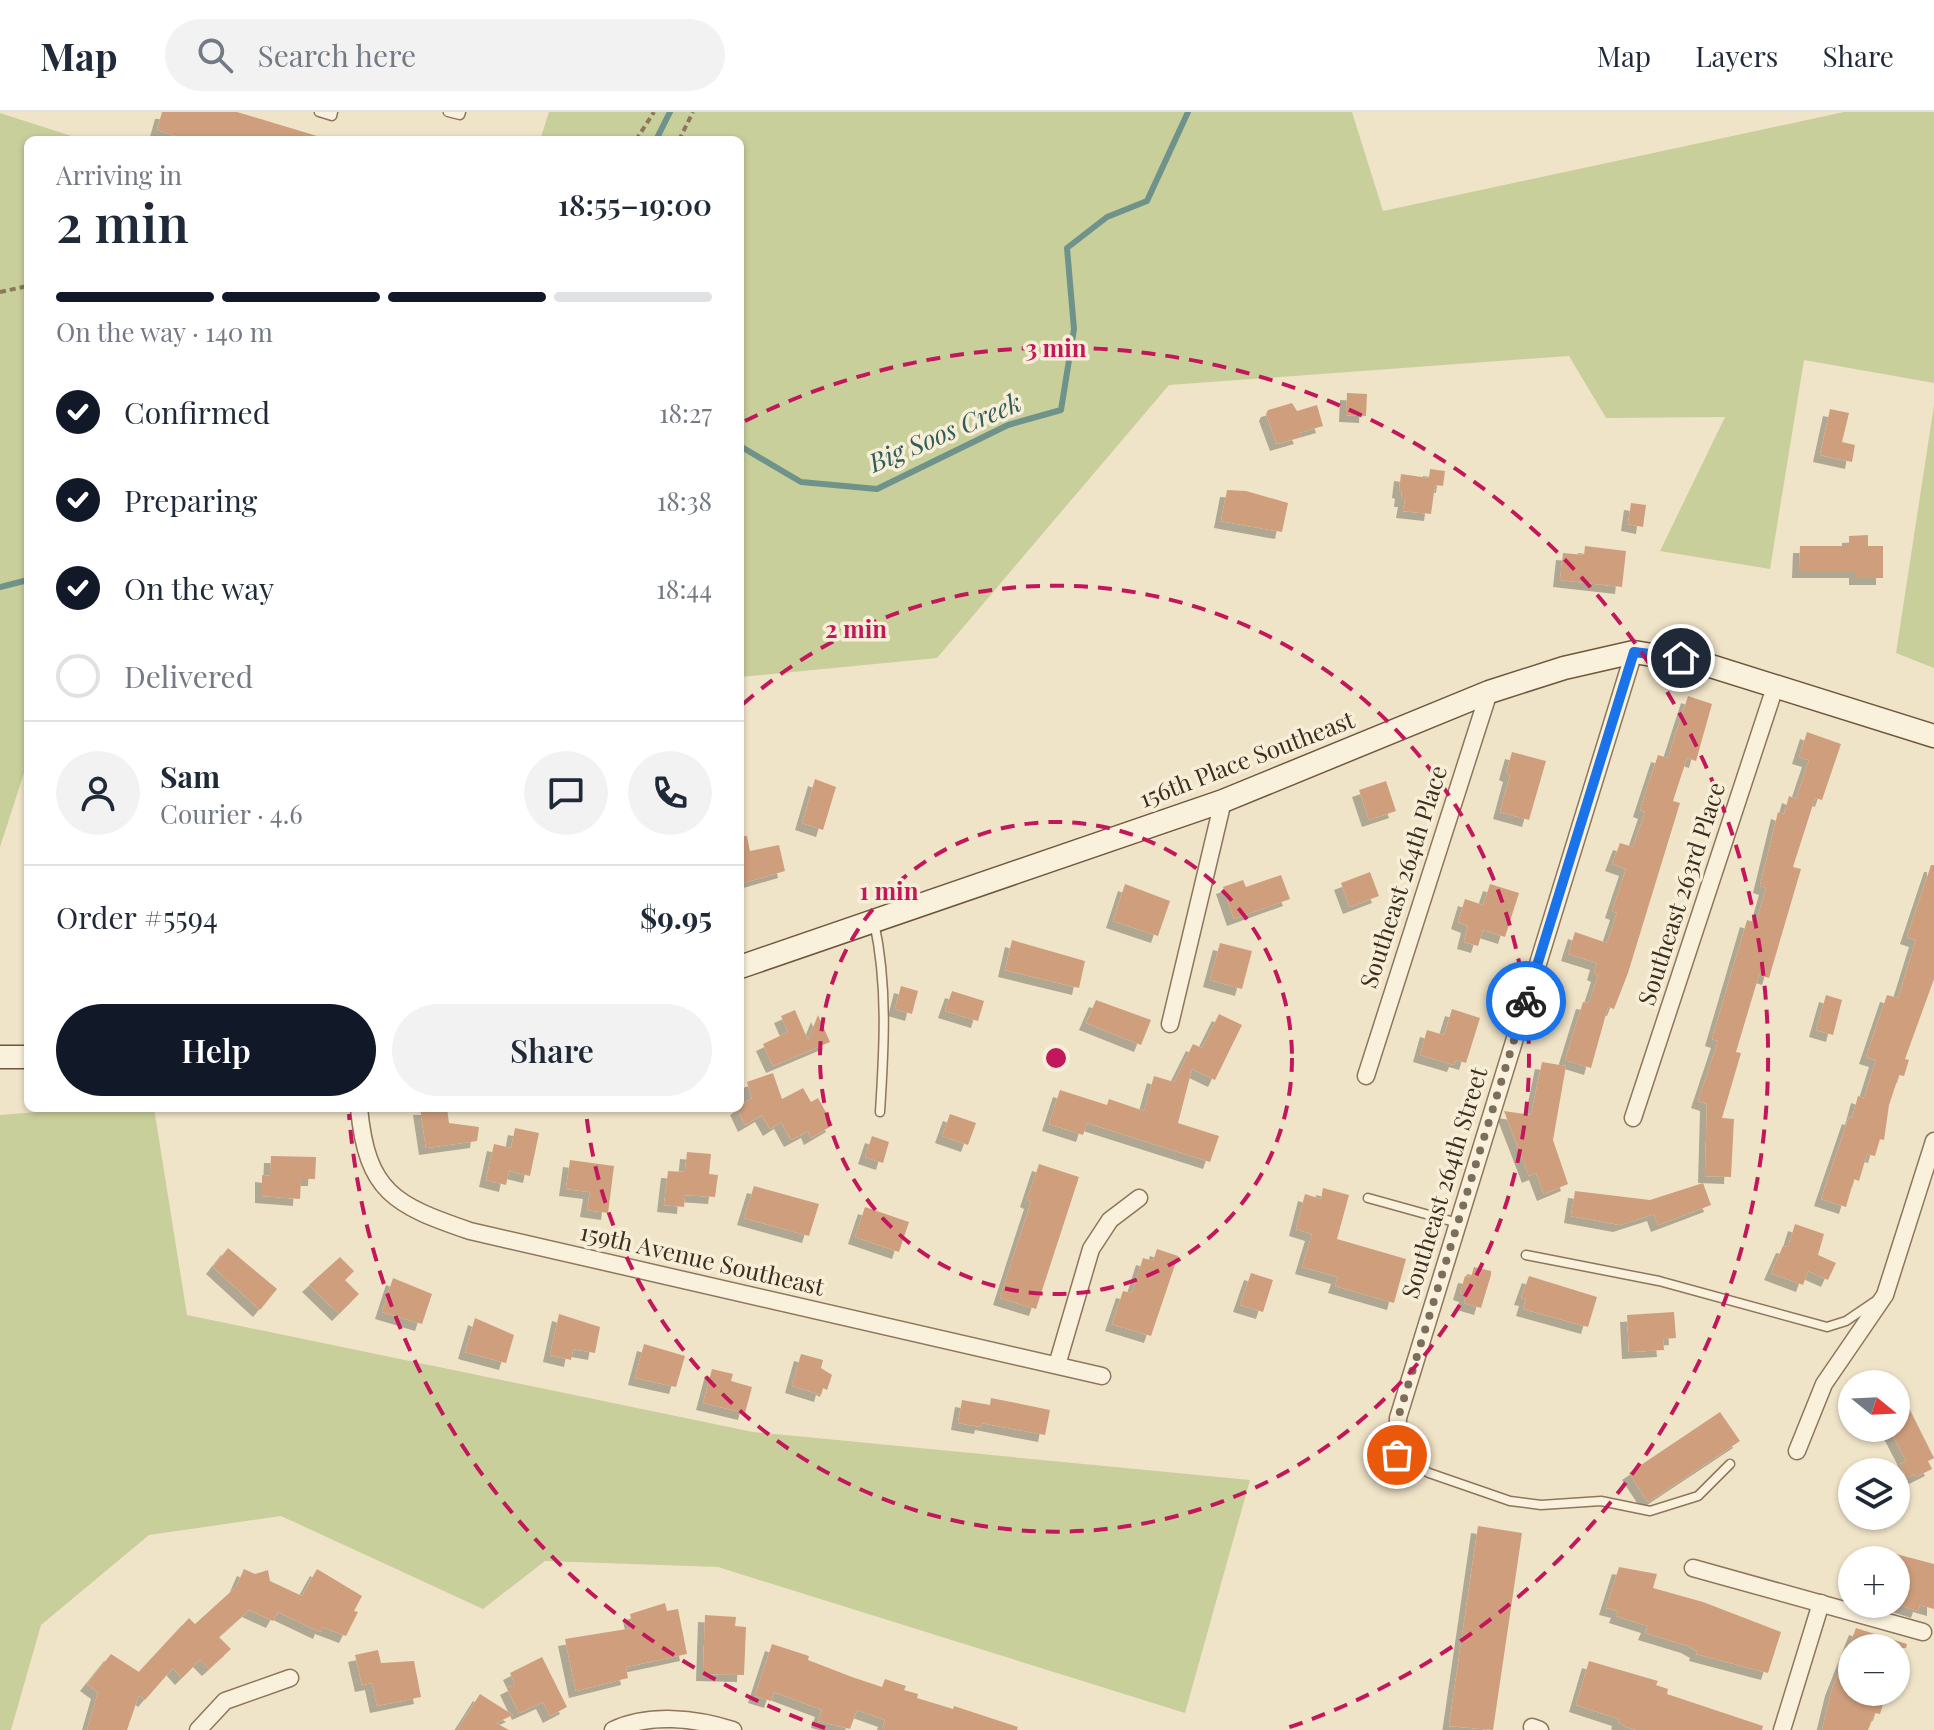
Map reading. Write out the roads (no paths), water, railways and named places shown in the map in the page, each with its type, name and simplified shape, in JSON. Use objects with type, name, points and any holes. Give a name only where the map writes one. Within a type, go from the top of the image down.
[{"type":"street","name":"156th Place Southeast","points":[[744,966],[1223,801],[1489,692],[1564,668],[1634,652],[1701,663],[1776,684],[1934,736]]},
{"type":"street","name":"Southeast 264th Street","points":[[1397,1455],[1398,1418],[1634,652]]},
{"type":"street","name":"Southeast 263rd Place","points":[[1633,1118],[1776,684]]},
{"type":"street","name":"Southeast 264th Place","points":[[1366,1076],[1489,692]]},
{"type":"street","points":[[1170,1024],[1223,801]]},
{"type":"street","points":[[0,1057],[24,1057]]},
{"type":"street","name":"159th Avenue Southeast","points":[[359,1112],[362,1142],[369,1165],[380,1182],[408,1206],[434,1219],[470,1231],[1102,1376]]},
{"type":"street","points":[[1797,1451],[1824,1384],[1885,1295],[1934,1141]]},
{"type":"street","points":[[1057,1365],[1091,1249],[1110,1220],[1139,1198]]},
{"type":"street","points":[[1693,1568],[1923,1632]]},
{"type":"street","points":[[1782,1730],[1821,1603]]},
{"type":"street","points":[[198,1730],[225,1701],[290,1678]]},
{"type":"street","points":[[613,1730],[658,1719],[690,1721],[733,1730]]},
{"type":"lane","points":[[319,112],[332,116],[333,112]]},
{"type":"lane","points":[[448,112],[460,115],[461,112]]},
{"type":"lane","points":[[874,921],[881,956],[883,995],[880,1112]]},
{"type":"lane","points":[[1368,1198],[1458,1223]]},
{"type":"lane","points":[[1526,1255],[1659,1281],[1827,1327],[1846,1321],[1885,1295]]},
{"type":"lane","points":[[1397,1455],[1429,1473],[1510,1501],[1541,1505],[1569,1500],[1601,1501],[1650,1511],[1698,1496],[1730,1464]]},
{"type":"waterway","points":[[658,136],[670,112]]},
{"type":"waterway","name":"Big Soos Creek","points":[[744,448],[801,482],[877,489],[1008,425],[1061,410],[1074,329],[1067,248],[1107,217],[1147,201],[1188,112]]},
{"type":"waterway","name":"Big Soos Creek","points":[[0,587],[24,581]]}]
